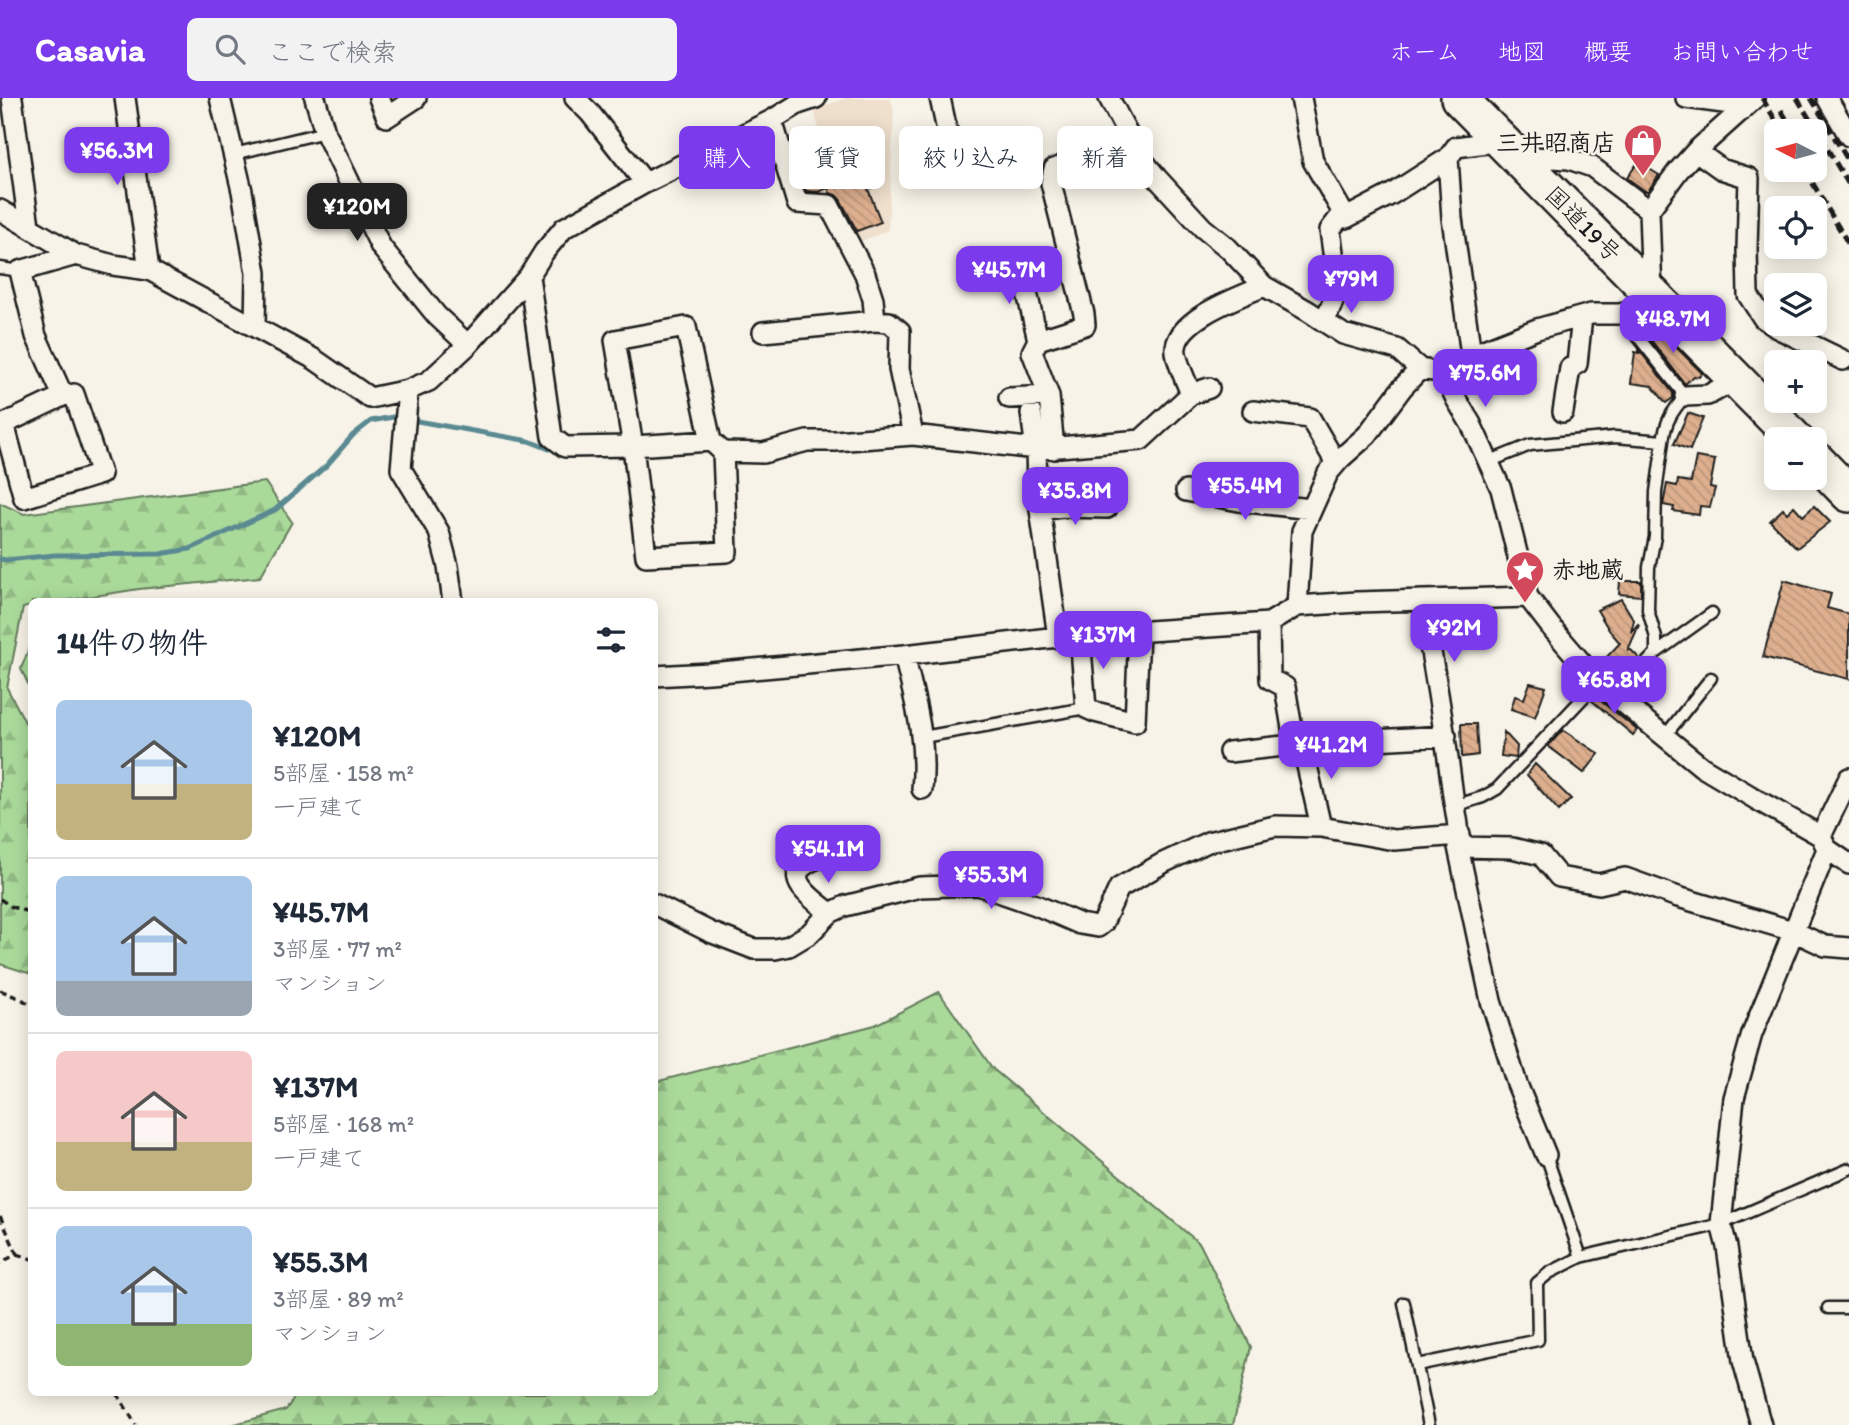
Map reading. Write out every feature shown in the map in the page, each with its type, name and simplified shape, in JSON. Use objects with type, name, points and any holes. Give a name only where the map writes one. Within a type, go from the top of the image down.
[{"type":"highway","name":"国道19号","points":[[1460,98],[1783,427]]},
{"type":"street","points":[[12,98],[29,226]]},
{"type":"street","points":[[125,98],[149,270]]},
{"type":"street","points":[[220,98],[234,154],[256,274],[255,326]]},
{"type":"street","points":[[315,98],[325,132],[381,247],[437,316],[468,345]]},
{"type":"street","points":[[379,98],[387,117],[416,98]]},
{"type":"street","points":[[575,98],[645,183]]},
{"type":"street","points":[[940,98],[946,126]]},
{"type":"street","points":[[1109,98],[1125,126]]},
{"type":"street","points":[[1301,98],[1313,161],[1346,218],[1448,158],[1456,147],[1508,149],[1569,159],[1592,167],[1649,210]]},
{"type":"street","points":[[1686,98],[1750,102]]},
{"type":"street","points":[[1827,98],[1849,136]]},
{"type":"street","points":[[0,210],[76,256],[149,270],[314,359],[370,398],[408,390],[429,381],[468,345],[529,276],[564,228],[645,183],[772,120],[803,100]]},
{"type":"street","points":[[1153,172],[1203,228],[1228,248],[1264,286],[1343,334],[1396,349],[1420,369],[1444,373],[1471,355],[1537,329],[1591,314],[1619,314],[1649,307],[1652,295],[1649,210],[1696,151],[1750,102]]},
{"type":"street","points":[[772,120],[797,203],[829,205],[864,274],[873,299],[875,321]]},
{"type":"street","points":[[1696,151],[1721,169],[1749,178],[1748,295],[1763,318],[1777,328],[1843,360]]},
{"type":"street","points":[[1448,158],[1452,218],[1471,355]]},
{"type":"street","points":[[1038,340],[1085,325],[1051,183],[1057,168]]},
{"type":"street","points":[[1325,321],[1338,289],[1330,230],[1343,213]]},
{"type":"street","points":[[63,396],[36,336],[20,271],[76,256]]},
{"type":"street","points":[[1020,263],[1038,340],[1032,352],[1049,396],[1040,510],[1058,637]]},
{"type":"street","points":[[529,276],[552,437],[565,447],[717,447],[763,453],[807,441],[913,435],[1045,449],[1141,440],[1200,391],[1175,349],[1180,336],[1201,314],[1264,286]]},
{"type":"street","points":[[1563,412],[1570,368],[1577,364],[1582,317]]},
{"type":"street","points":[[763,332],[875,321],[889,322],[900,331],[899,369],[913,435]]},
{"type":"street","points":[[686,327],[717,447],[727,552],[646,556],[633,446],[615,340],[686,327]]},
{"type":"street","points":[[1297,606],[1302,531],[1328,473],[1367,435],[1402,388],[1420,369]]},
{"type":"street","points":[[1444,373],[1500,489],[1528,597],[1598,682],[1702,767],[1824,843],[1849,864]]},
{"type":"street","points":[[1685,396],[1708,395],[1736,380]]},
{"type":"street","points":[[408,390],[401,469],[439,532],[452,598]]},
{"type":"street","points":[[74,394],[101,474],[24,498],[4,424],[63,396],[74,394]]},
{"type":"street","points":[[1009,398],[1049,396]]},
{"type":"street","points":[[1253,411],[1310,418],[1336,463]]},
{"type":"street","points":[[1031,413],[1045,449]]},
{"type":"street","points":[[1186,491],[1239,501],[1311,509]]},
{"type":"street","points":[[1040,510],[1061,507],[1107,508]]},
{"type":"street","points":[[658,676],[904,656],[1058,637],[1269,623],[1297,606],[1528,597]]},
{"type":"street","points":[[1422,600],[1446,736],[1459,841],[1491,1001],[1517,1084],[1546,1155]]},
{"type":"street","points":[[1269,623],[1270,679],[1286,687],[1321,827]]},
{"type":"street","points":[[1080,637],[1086,708],[1135,722],[1139,633]]},
{"type":"street","points":[[904,656],[923,737],[925,768],[922,789]]},
{"type":"street","points":[[1229,752],[1446,736]]},
{"type":"street","points":[[1762,1425],[1743,1361],[1727,1247],[1721,1224],[1734,1098],[1752,1034],[1849,778]]},
{"type":"street","points":[[658,906],[710,932],[754,948],[775,949],[789,946],[809,934],[830,913],[845,906],[920,887],[978,885],[1080,924],[1098,928],[1104,923],[1119,888],[1208,842],[1275,826],[1321,827],[1394,839],[1459,841],[1512,848],[1541,855],[1559,877],[1600,884],[1625,878],[1678,897],[1793,931],[1825,946],[1849,948]]},
{"type":"street","points":[[821,857],[803,866],[798,880],[803,891],[830,913]]},
{"type":"lane","points":[[234,154],[325,132]]},
{"type":"lane","points":[[0,268],[20,271]]},
{"type":"lane","points":[[1619,314],[1685,396],[1670,414],[1666,424],[1656,492],[1648,610],[1656,638],[1656,653]]},
{"type":"lane","points":[[1488,462],[1530,445],[1615,437],[1663,441]]},
{"type":"lane","points":[[1615,696],[1656,653],[1712,613]]},
{"type":"lane","points":[[1665,736],[1711,678]]},
{"type":"lane","points":[[1454,806],[1483,797],[1497,789],[1598,682]]},
{"type":"lane","points":[[923,737],[1086,708]]},
{"type":"lane","points":[[1546,1155],[1581,1257]]},
{"type":"lane","points":[[1417,1365],[1538,1340],[1536,1283],[1549,1273],[1581,1257],[1721,1224],[1849,1169]]},
{"type":"lane","points":[[1404,1303],[1429,1425]]},
{"type":"lane","points":[[1828,1308],[1849,1308]]},
{"type":"path","points":[[0,899],[28,913]]},
{"type":"path","points":[[0,990],[28,1003]]},
{"type":"path","points":[[0,1216],[17,1254]]},
{"type":"path","points":[[0,1263],[17,1254],[28,1258]]},
{"type":"path","points":[[119,1396],[136,1425]]},
{"type":"shaded area","points":[[847,98],[890,98],[894,110],[888,230],[855,244],[832,200],[800,198],[798,189],[885,189],[885,126],[818,126],[814,109]]},
{"type":"green space","points":[[265,482],[292,522],[260,577],[139,589],[82,598],[28,598],[28,607],[23,608],[7,688],[28,727],[28,973],[0,964],[0,503],[24,514]]},
{"type":"green space","points":[[28,651],[28,684],[21,669]]},
{"type":"green space","points":[[939,992],[993,1069],[1200,1244],[1251,1347],[1233,1425],[231,1425],[286,1410],[295,1396],[658,1396],[658,1081],[875,1025]]},
{"type":"building","name":"三井昭商店","points":[[1638,162],[1659,175],[1648,191],[1627,178]]},
{"type":"building","points":[[805,189],[826,189],[818,192]]},
{"type":"building","points":[[828,189],[868,189],[881,222],[857,231],[840,199]]},
{"type":"building","points":[[1653,324],[1702,373],[1699,377],[1694,376],[1685,384],[1644,331]]},
{"type":"building","points":[[1639,350],[1673,393],[1673,398],[1666,403],[1652,386],[1631,383],[1635,352],[1639,353]]},
{"type":"building","points":[[1688,413],[1703,418],[1690,450],[1674,444]]},
{"type":"building","points":[[1696,457],[1715,460],[1710,487],[1715,488],[1710,507],[1700,506],[1699,515],[1673,511],[1674,507],[1663,505],[1667,484],[1677,486],[1678,480],[1691,482]]},
{"type":"building","points":[[1794,506],[1803,516],[1814,506],[1830,522],[1797,548],[1770,521],[1783,509],[1787,513]]},
{"type":"building","points":[[1784,580],[1831,594],[1827,608],[1849,614],[1849,679],[1763,657]]},
{"type":"building","points":[[1620,581],[1641,581],[1641,596],[1619,594]]},
{"type":"building","points":[[1621,599],[1634,620],[1631,632],[1639,625],[1628,650],[1640,659],[1620,680],[1603,661],[1620,643],[1597,610]]},
{"type":"building","points":[[1530,683],[1546,687],[1535,717],[1511,709],[1515,696],[1524,699]]},
{"type":"building","points":[[1595,696],[1637,730],[1633,735],[1591,700]]},
{"type":"building","points":[[1461,724],[1476,724],[1478,755],[1462,757]]},
{"type":"building","points":[[1563,730],[1599,754],[1584,773],[1548,746]]},
{"type":"building","points":[[1504,732],[1517,746],[1516,758],[1501,756]]},
{"type":"building","points":[[1535,764],[1571,799],[1559,811],[1527,775]]},
{"type":"waterway","points":[[0,559],[55,555],[160,554],[190,549],[275,510],[327,465],[353,435],[371,421],[401,418]]},
{"type":"waterway","points":[[417,421],[529,441],[549,449]]},
{"type":"railway","points":[[1762,98],[1775,119]]},
{"type":"railway","points":[[1797,98],[1849,185]]},
{"type":"railway","points":[[1811,98],[1849,162]]},
{"type":"railway","points":[[1781,110],[1787,119]]},
{"type":"railway","points":[[1812,182],[1849,245]]},
{"type":"place","name":"三井昭商店","points":[[1643,177]]},
{"type":"place","name":"赤地蔵","points":[[1525,604]]}]
